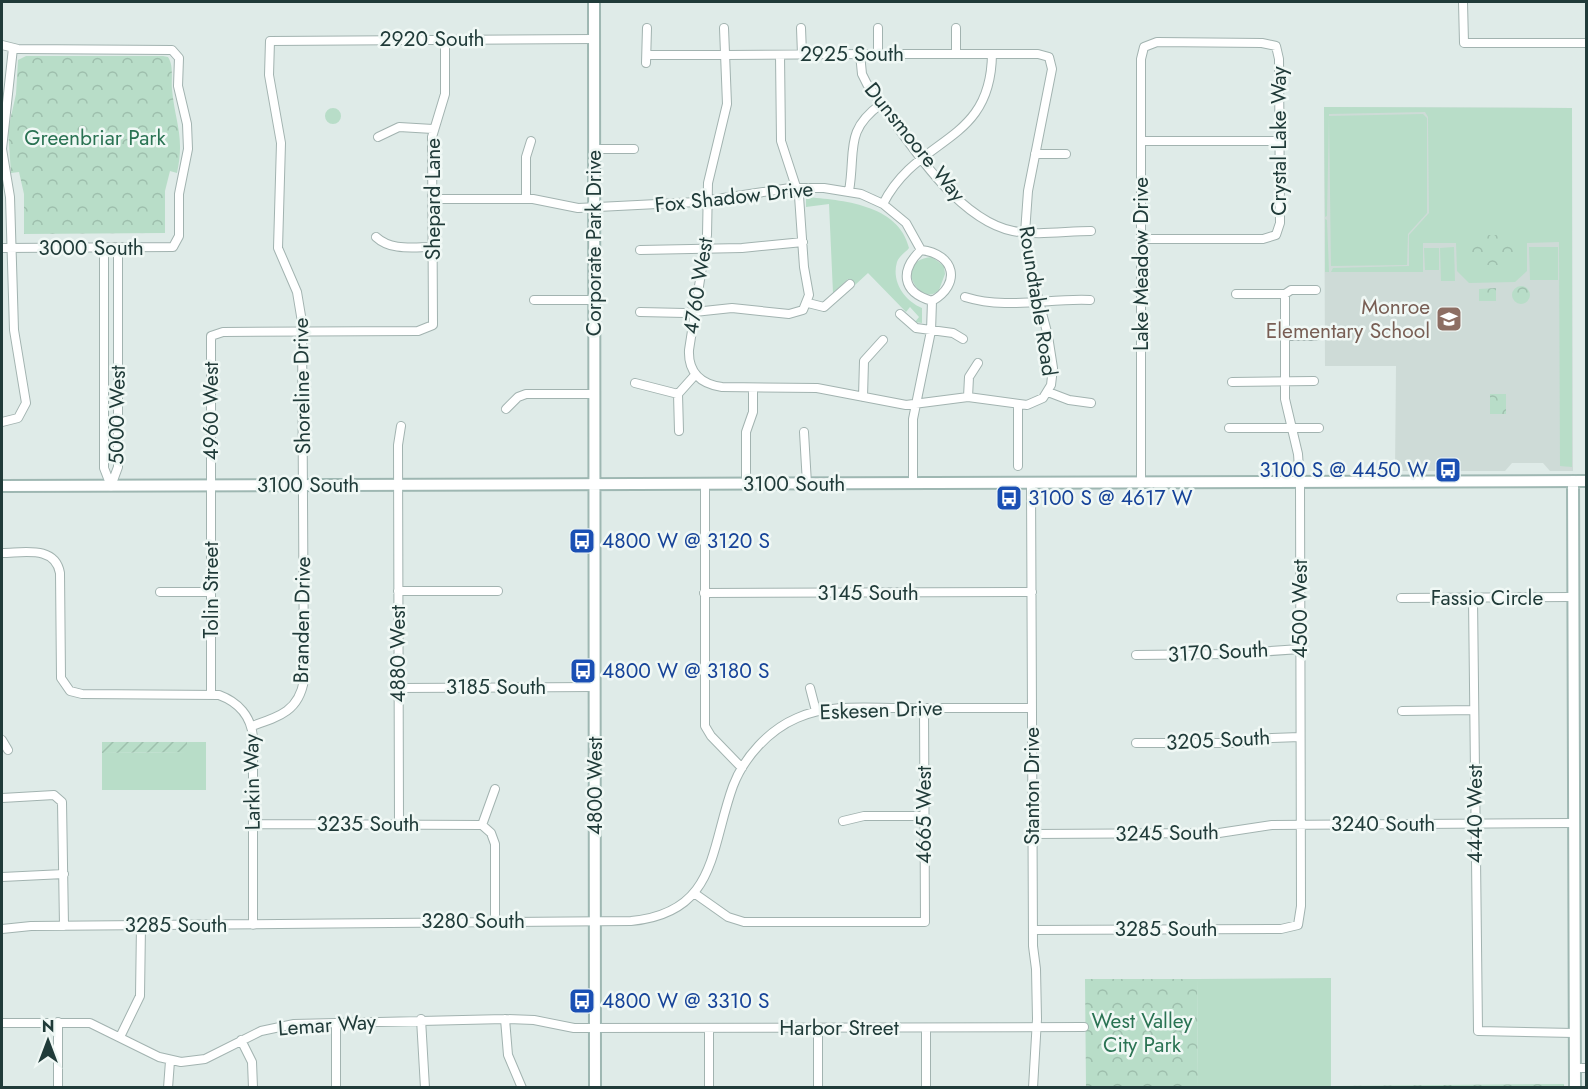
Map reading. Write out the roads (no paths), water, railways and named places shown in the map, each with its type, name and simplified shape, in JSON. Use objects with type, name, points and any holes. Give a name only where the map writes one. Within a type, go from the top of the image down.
[{"type":"main road","name":"Corporate Park Drive","points":[[594,2],[594,484]]},
{"type":"main road","points":[[1573,482],[1575,1088]]},
{"type":"main road","name":"3100 South","points":[[2,486],[1587,482]]},
{"type":"main road","name":"4800 West","points":[[594,484],[595,1088]]},
{"type":"street","points":[[1463,2],[1464,43],[1587,43]]},
{"type":"street","name":"2925 South","points":[[647,28],[647,59],[802,54],[1042,54],[1049,57],[1053,63]]},
{"type":"street","name":"4760 West","points":[[695,375],[689,361],[693,313],[705,249],[708,178],[727,104],[724,28]]},
{"type":"street","points":[[801,28],[802,54]]},
{"type":"street","points":[[878,28],[878,54]]},
{"type":"street","points":[[956,28],[956,54]]},
{"type":"street","name":"Shepard Lane","points":[[303,332],[418,332],[433,325],[433,129],[445,94],[445,39]]},
{"type":"street","name":"2920 South","points":[[270,41],[594,39]]},
{"type":"street","name":"Shoreline Drive","points":[[270,41],[269,75],[281,143],[278,248],[300,304],[303,332],[303,485]]},
{"type":"street","name":"Lake Meadow Drive","points":[[1142,483],[1141,59],[1144,47],[1157,42],[1262,43],[1276,46]]},
{"type":"street","points":[[2,45],[13,48],[10,90],[2,141],[10,197],[14,330],[26,403],[21,415],[14,420],[2,422]]},
{"type":"street","name":"Crystal Lake Way","points":[[1141,239],[1263,239],[1276,235],[1280,223],[1280,59],[1276,46]]},
{"type":"street","name":"3000 South","points":[[2,248],[169,248],[178,242],[179,194],[188,141],[178,86],[179,58],[171,50],[13,48]]},
{"type":"street","name":"Dunsmoore Way","points":[[860,54],[863,77],[882,104],[945,187],[971,211],[1002,228],[1025,233],[1091,231]]},
{"type":"street","points":[[884,204],[900,177],[964,126],[979,110],[991,82],[992,54]]},
{"type":"street","points":[[640,312],[693,313],[732,308],[789,314],[803,310],[808,303],[797,187],[781,141],[780,55]]},
{"type":"street","name":"Roundtable Road","points":[[695,375],[713,386],[753,389],[817,388],[906,405],[968,397],[1018,404],[1035,403],[1048,392],[1053,368],[1030,267],[1025,233],[1027,200],[1053,63]]},
{"type":"street","points":[[849,191],[857,128],[865,116],[882,104]]},
{"type":"street","points":[[378,137],[399,127],[433,129]]},
{"type":"street","points":[[526,199],[526,157],[531,141]]},
{"type":"street","points":[[1141,141],[1280,141]]},
{"type":"street","points":[[594,149],[634,149]]},
{"type":"street","points":[[1035,154],[1066,154]]},
{"type":"street","name":"Fox Shadow Drive","points":[[433,199],[526,199],[567,208],[707,201],[797,187],[849,191],[884,204],[906,223],[921,250]]},
{"type":"street","points":[[376,237],[384,244],[394,247],[433,247]]},
{"type":"street","points":[[639,250],[705,249],[803,242]]},
{"type":"street","name":"5000 West","points":[[104,248],[104,468],[111,486]]},
{"type":"street","name":"5000 West","points":[[111,486],[118,467],[118,248]]},
{"type":"street","points":[[913,483],[915,404],[931,330],[932,301],[946,289],[950,269],[943,257],[921,250],[908,263],[906,276],[915,292],[932,301]]},
{"type":"street","points":[[808,303],[824,307],[850,284]]},
{"type":"street","points":[[1236,294],[1285,294],[1292,290],[1316,290]]},
{"type":"street","name":"4500 West","points":[[1285,294],[1284,381],[1299,454],[1301,825],[1298,926]]},
{"type":"street","points":[[965,297],[1001,304],[1061,298],[1090,300]]},
{"type":"street","points":[[534,300],[594,300]]},
{"type":"street","points":[[900,314],[914,326],[953,333],[963,339]]},
{"type":"street","name":"4960 West","points":[[211,485],[211,336],[222,332],[303,332]]},
{"type":"street","points":[[1284,336],[1315,336]]},
{"type":"street","points":[[863,397],[864,361],[883,340]]},
{"type":"street","points":[[968,397],[969,377],[978,363]]},
{"type":"street","points":[[679,430],[678,394],[695,375]]},
{"type":"street","points":[[1232,382],[1314,381]]},
{"type":"street","points":[[635,383],[678,394]]},
{"type":"street","points":[[746,484],[746,432],[753,412],[753,389]]},
{"type":"street","points":[[1048,392],[1069,400],[1091,404]]},
{"type":"street","points":[[506,409],[518,397],[526,394],[594,394]]},
{"type":"street","points":[[1018,404],[1018,465]]},
{"type":"street","name":"4880 West","points":[[399,824],[398,445],[401,426]]},
{"type":"street","points":[[1229,428],[1319,428]]},
{"type":"street","points":[[804,432],[807,484]]},
{"type":"street","name":"Stanton Drive","points":[[1031,483],[1033,930],[1037,1027],[1033,1088]]},
{"type":"street","points":[[705,484],[705,726],[711,736],[742,768]]},
{"type":"street","name":"Tolin Street","points":[[211,485],[211,694]]},
{"type":"street","name":"Branden Drive","points":[[252,726],[284,714],[297,702],[302,691],[303,485]]},
{"type":"street","name":"Larkin Way","points":[[2,553],[46,554],[57,564],[60,573],[61,678],[70,691],[82,694],[211,694],[233,702],[252,726],[253,925]]},
{"type":"street","points":[[398,591],[498,591]]},
{"type":"street","points":[[160,592],[211,592]]},
{"type":"street","name":"3145 South","points":[[704,593],[1032,592]]},
{"type":"street","name":"Fassio Circle","points":[[1401,598],[1573,597]]},
{"type":"street","name":"4440 West","points":[[1473,598],[1478,1031],[1575,1033]]},
{"type":"street","name":"3170 South","points":[[1136,655],[1229,654],[1300,649]]},
{"type":"street","name":"3185 South","points":[[398,688],[594,687]]},
{"type":"street","points":[[810,688],[816,711]]},
{"type":"street","name":"Eskesen Drive","points":[[595,921],[651,919],[679,906],[694,893],[711,868],[731,792],[742,768],[760,744],[795,718],[816,711],[853,708],[1032,708]]},
{"type":"street","name":"4665 West","points":[[694,893],[721,913],[744,922],[925,922],[924,708]]},
{"type":"street","points":[[1402,711],[1474,710]]},
{"type":"street","name":"3205 South","points":[[1136,743],[1232,743],[1300,737]]},
{"type":"street","points":[[2,740],[8,750]]},
{"type":"street","points":[[495,789],[482,825],[491,833],[495,844],[495,921]]},
{"type":"street","points":[[2,798],[54,795],[61,799],[64,809],[64,926]]},
{"type":"street","points":[[843,821],[864,816],[924,816]]},
{"type":"street","name":"3240 South","points":[[1301,825],[1574,823]]},
{"type":"street","name":"3235 South","points":[[253,824],[482,825]]},
{"type":"street","name":"3245 South","points":[[1032,834],[1219,833],[1265,826],[1301,825]]},
{"type":"street","points":[[2,877],[64,874]]},
{"type":"street","name":"3280 South","points":[[351,921],[595,921]]},
{"type":"street","name":"3285 South","points":[[2,929],[351,921]]},
{"type":"street","points":[[120,1037],[140,996],[141,925]]},
{"type":"street","name":"3285 South","points":[[1033,930],[1281,929],[1298,926]]},
{"type":"street","points":[[421,1019],[425,1088]]},
{"type":"street","name":"Lemar Way","points":[[2,1023],[90,1023],[170,1061],[190,1062],[205,1059],[241,1040],[280,1026],[421,1019],[505,1019],[534,1020],[574,1028],[595,1028]]},
{"type":"street","points":[[505,1019],[508,1055],[522,1088]]},
{"type":"street","points":[[58,1022],[58,1088]]},
{"type":"street","points":[[336,1023],[336,1088]]},
{"type":"street","name":"Harbor Street","points":[[595,1028],[1084,1027]]},
{"type":"street","points":[[709,1028],[709,1088]]},
{"type":"street","points":[[818,1028],[818,1088]]},
{"type":"street","points":[[926,1028],[926,1088]]},
{"type":"street","points":[[241,1040],[252,1062],[253,1088]]},
{"type":"street","points":[[168,1088],[170,1061]]},
{"type":"street","points":[[1575,1068],[1587,1068]]},
{"type":"place","name":"Monroe Elementary School","points":[[1449,319]]},
{"type":"place","name":"3100 S @ 4450 W","points":[[1448,470]]},
{"type":"place","name":"3100 S @ 4617 W","points":[[1009,498]]},
{"type":"place","name":"4800 W @ 3120 S","points":[[582,541]]},
{"type":"place","name":"4800 W @ 3180 S","points":[[583,671]]},
{"type":"place","name":"4800 W @ 3310 S","points":[[582,1001]]},
{"type":"park label","name":"Greenbriar Park","points":[[95,138]]},
{"type":"park label","name":"West Valley City Park","points":[[1142,1033]]}]
